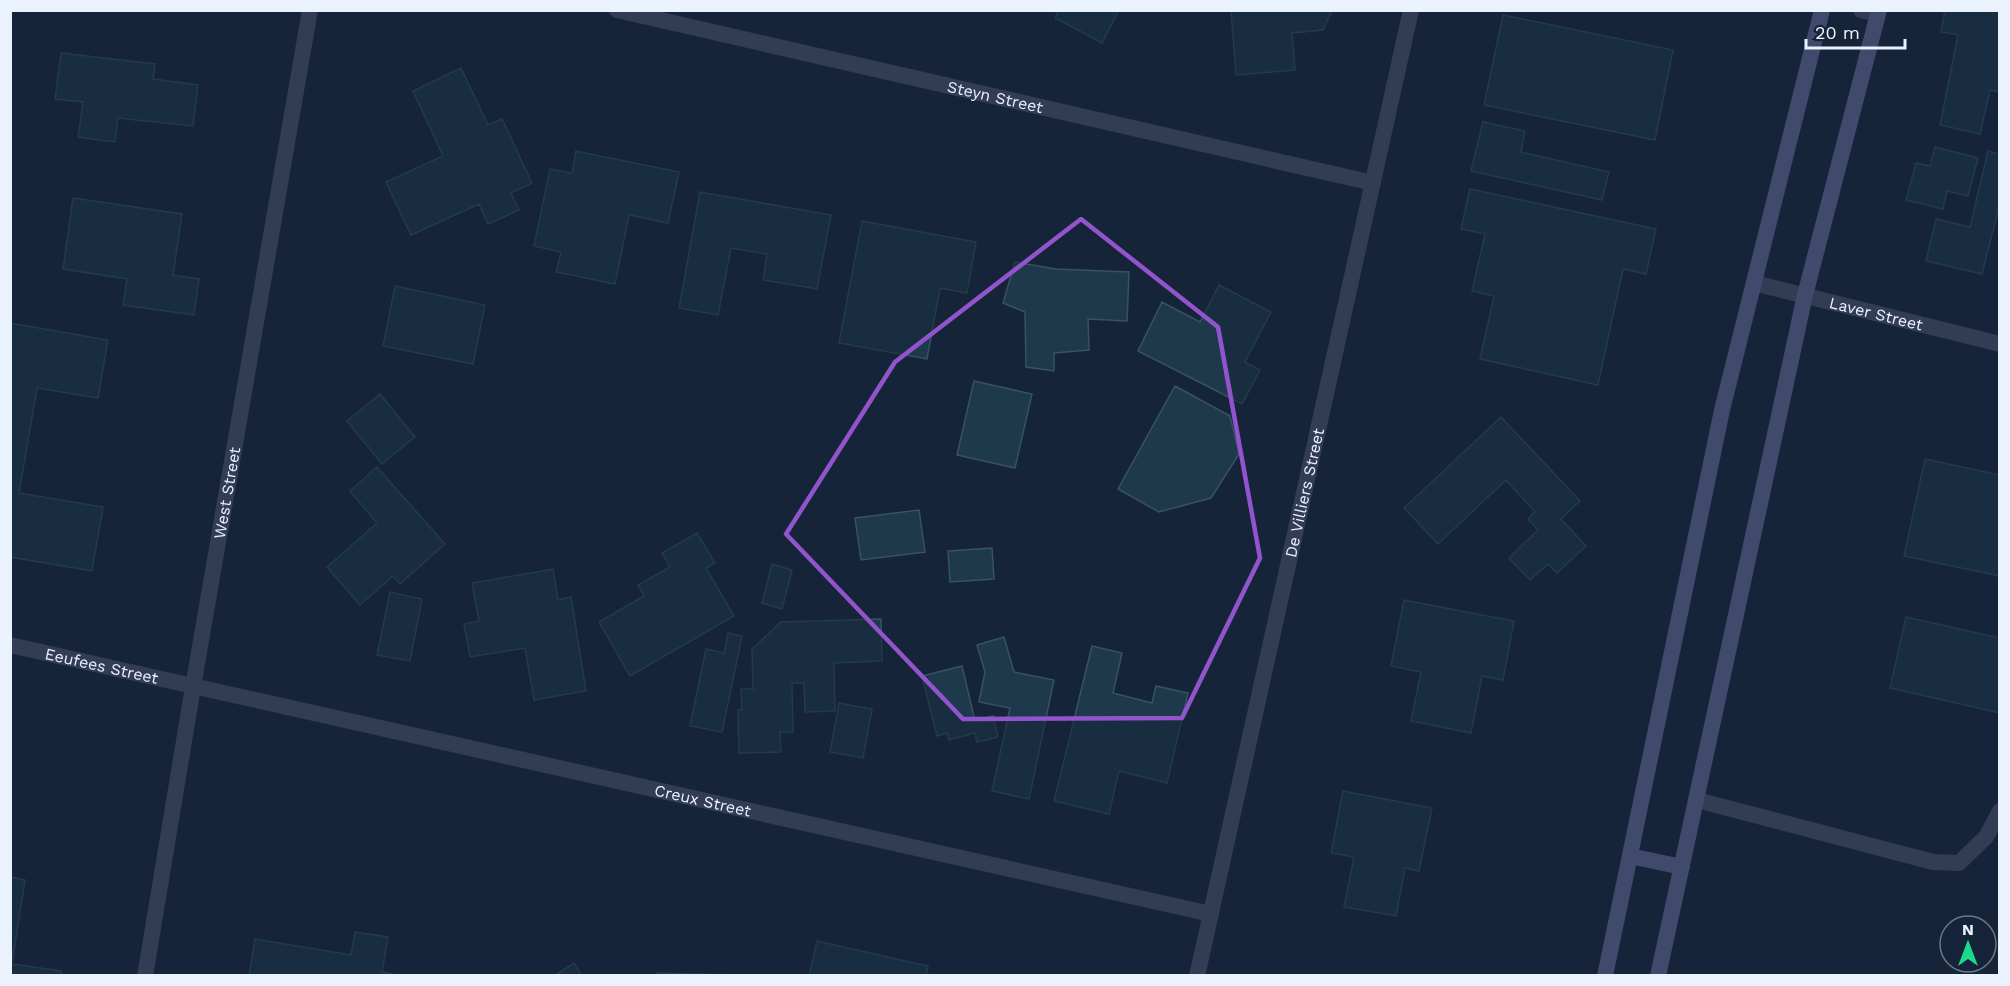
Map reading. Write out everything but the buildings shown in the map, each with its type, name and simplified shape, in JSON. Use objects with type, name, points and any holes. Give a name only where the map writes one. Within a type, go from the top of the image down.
[{"type":"main road","points":[[1605,975],[1722,410],[1822,10]]},
{"type":"main road","points":[[1658,975],[1805,295],[1878,12]]},
{"type":"main road","points":[[1630,856],[1682,867]]},
{"type":"street","name":"West Street","points":[[145,975],[310,10]]},
{"type":"street","name":"Steyn Street","points":[[617,10],[1373,183]]},
{"type":"street","name":"De Villiers Street","points":[[1197,975],[1411,10]]},
{"type":"street","points":[[1861,10],[1878,12]]},
{"type":"street","name":"Laver Street","points":[[1754,283],[2000,344]]},
{"type":"street","name":"Eeufees Street","points":[[10,645],[193,687]]},
{"type":"street","name":"Creux Street","points":[[193,687],[1211,914]]},
{"type":"street","points":[[1697,800],[1933,862],[1959,863],[1986,837],[2000,811]]},
{"type":"highlighted area","points":[[1081,219],[1218,327],[1260,558],[1182,718],[963,719],[786,534],[895,362]]}]
